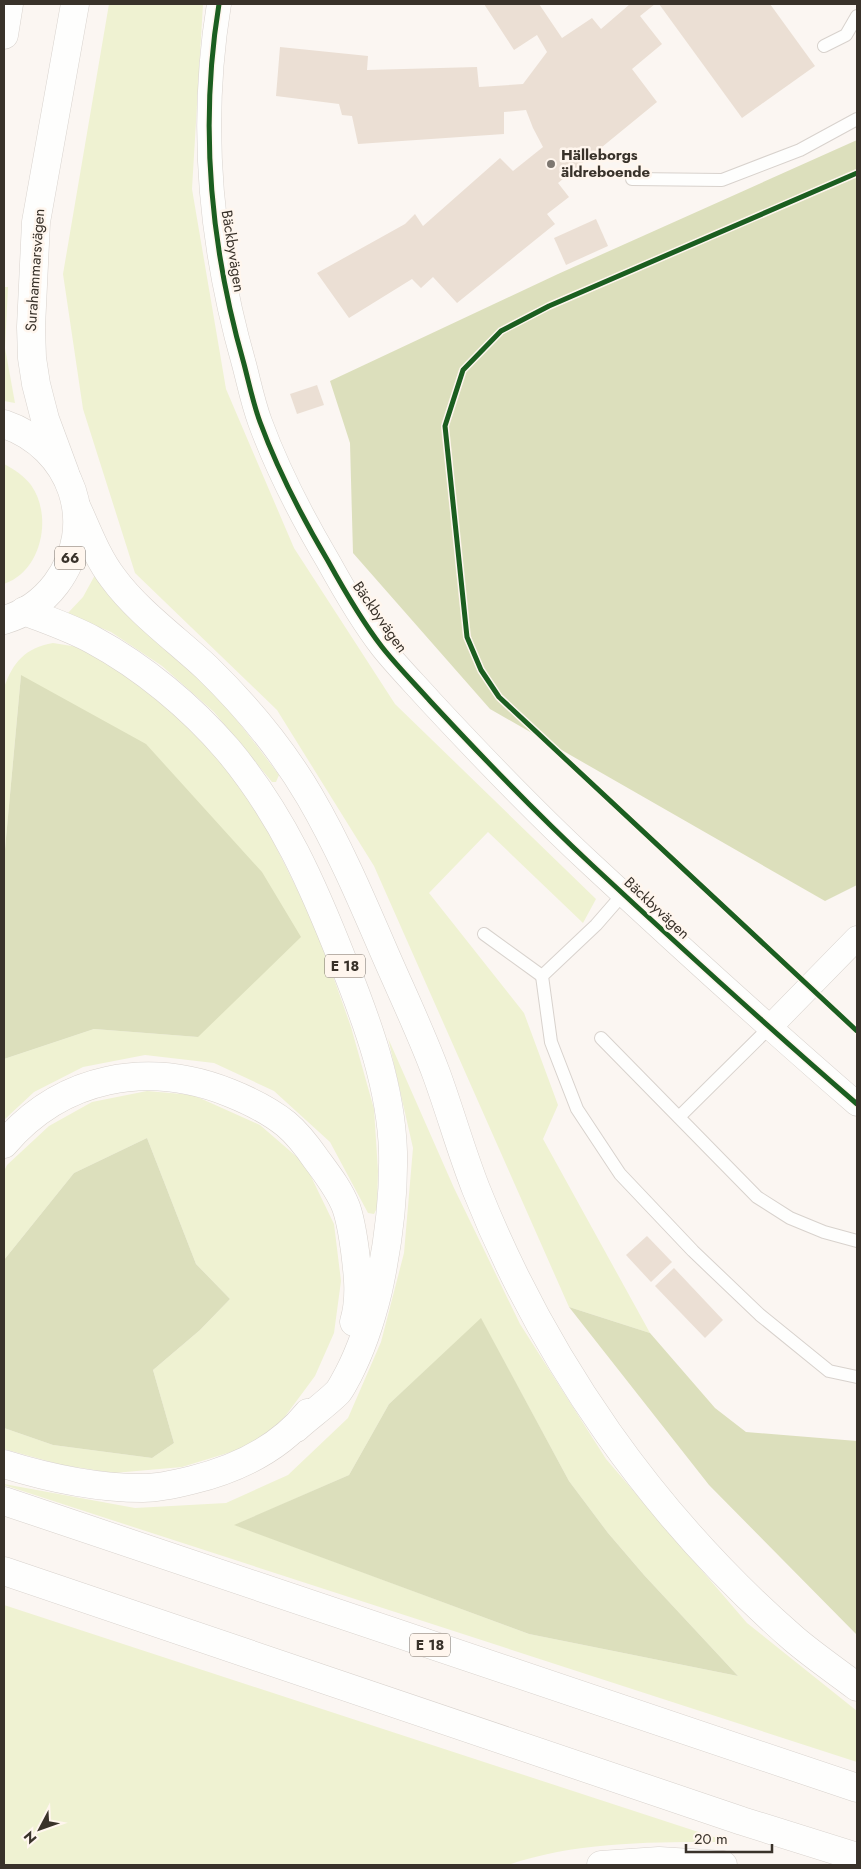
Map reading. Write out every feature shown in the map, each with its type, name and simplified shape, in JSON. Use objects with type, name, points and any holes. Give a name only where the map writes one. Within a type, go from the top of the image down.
[{"type":"main road","points":[[4,35],[10,4]]},
{"type":"main road","name":"Surahammarsvägen","points":[[66,474],[45,419],[36,384],[30,327],[36,222],[75,4]]},
{"type":"main road","name":"66","points":[[4,424],[18,428],[37,441],[53,456],[66,474],[77,508],[77,531],[69,564],[49,592],[36,604],[10,619]]},
{"type":"main road","name":"E 18","points":[[77,508],[102,562],[122,591],[207,668],[240,702],[291,766],[312,800],[348,868],[412,1014],[435,1071],[475,1187],[510,1268],[564,1366],[601,1425],[626,1459],[690,1537],[732,1582],[796,1641],[857,1687]]},
{"type":"main road","name":"E 18","points":[[4,1464],[51,1476],[105,1486],[144,1488],[175,1484],[211,1476],[241,1465],[278,1443],[339,1391],[354,1364],[371,1322],[386,1252],[392,1190],[393,1150],[389,1113],[375,1048],[320,902],[285,831],[259,790],[227,749],[193,714],[151,678],[117,653],[90,638],[10,619]]},
{"type":"main road","name":"E 18","points":[[4,1144],[24,1123],[38,1112],[78,1089],[95,1083],[146,1075],[170,1077],[213,1086],[243,1098],[286,1124],[299,1137],[331,1180],[345,1205],[352,1228],[360,1284],[357,1312],[348,1344],[330,1381],[296,1428]]},
{"type":"main road","name":"E 18","points":[[4,1501],[857,1788]]},
{"type":"main road","points":[[4,1571],[742,1821],[857,1857]]},
{"type":"main road","points":[[601,1865],[659,1860],[722,1865]]},
{"type":"street","name":"Bäckbyvägen","points":[[219,4],[214,40],[208,121],[210,183],[220,255],[231,320],[260,421],[300,513],[350,599],[382,647],[461,735],[535,811],[623,894],[769,1028],[857,1104]]},
{"type":"street","points":[[769,1028],[857,938]]},
{"type":"lane","points":[[824,46],[846,35],[857,16]]},
{"type":"lane","points":[[632,179],[722,180],[800,150],[857,119]]},
{"type":"lane","points":[[542,976],[596,924],[623,894]]},
{"type":"lane","points":[[484,934],[542,976],[551,1042],[576,1109],[620,1174],[693,1250],[760,1315],[829,1371],[857,1377]]},
{"type":"lane","points":[[679,1118],[769,1028]]},
{"type":"lane","points":[[601,1038],[757,1196],[790,1218],[824,1232],[857,1241]]},
{"type":"green space","points":[[109,4],[203,4],[192,189],[226,389],[294,548],[395,704],[596,899],[583,923],[488,832],[429,893],[524,1013],[558,1105],[543,1139],[650,1333],[569,1307],[374,866],[277,710],[135,573],[83,409],[63,274]]},
{"type":"green space","points":[[857,140],[857,885],[825,901],[490,709],[353,553],[350,443],[330,381],[558,274]]},
{"type":"green space","points":[[4,287],[8,287],[5,348],[15,403],[4,401]]},
{"type":"green space","points":[[4,464],[19,473],[31,485],[38,498],[42,527],[35,555],[27,567],[17,577],[4,584]]},
{"type":"green space","points":[[95,575],[105,590],[129,617],[183,663],[219,699],[279,775],[276,782],[272,782],[214,712],[162,666],[111,632],[67,614],[83,597]]},
{"type":"green space","points":[[53,643],[78,647],[107,660],[182,720],[213,752],[241,789],[267,829],[315,925],[351,1027],[374,1109],[378,1171],[377,1208],[374,1214],[368,1213],[330,1142],[274,1091],[214,1063],[145,1055],[83,1067],[34,1092],[4,1120],[4,1059],[94,1029],[198,1037],[21,675],[4,860],[4,688],[21,658],[35,648]]},
{"type":"green space","points":[[21,675],[146,744],[262,872],[301,937],[198,1037],[94,1029],[4,1059],[4,860]]},
{"type":"green space","points":[[388,1038],[454,1188],[520,1324],[606,1459],[747,1623],[857,1711],[857,1762],[4,1485],[135,1508],[226,1503],[288,1475],[348,1418],[381,1342],[404,1253],[413,1148]],"holes":[[[481,1319],[569,1481],[608,1533],[644,1575],[738,1676],[529,1634],[235,1525],[349,1475],[389,1404]]]},
{"type":"green space","points":[[147,1091],[193,1095],[260,1125],[305,1164],[334,1224],[341,1281],[334,1333],[315,1376],[278,1426],[244,1448],[182,1467],[114,1473],[62,1465],[4,1449],[4,1428],[53,1445],[152,1458],[174,1443],[153,1370],[200,1330],[230,1299],[196,1264],[147,1138],[74,1173],[4,1260],[4,1171],[7,1165],[49,1126],[92,1102]]},
{"type":"green space","points":[[147,1138],[196,1264],[230,1299],[200,1330],[153,1370],[174,1443],[152,1458],[53,1445],[4,1428],[4,1260],[74,1173]]},
{"type":"green space","points":[[569,1307],[650,1333],[715,1408],[746,1432],[857,1441],[857,1635],[709,1485]]},
{"type":"green space","points":[[481,1318],[569,1481],[608,1533],[644,1575],[738,1676],[529,1634],[234,1525],[349,1475],[389,1404]]},
{"type":"green space","points":[[4,1605],[729,1842],[617,1844],[561,1851],[508,1865],[4,1865]]},
{"type":"building","name":"Hälleborgs äldreboende","points":[[484,4],[539,4],[562,38],[592,18],[601,29],[630,4],[655,4],[640,16],[662,44],[632,69],[657,102],[558,183],[569,197],[547,214],[555,224],[457,303],[433,277],[421,288],[412,279],[349,318],[317,273],[405,224],[415,214],[423,226],[500,158],[513,171],[543,147],[526,110],[504,112],[504,134],[358,144],[352,116],[342,115],[339,104],[276,96],[280,47],[368,56],[367,70],[477,67],[479,87],[523,84],[547,52],[537,35],[514,50]]},
{"type":"building","points":[[659,4],[770,4],[815,66],[742,118]]},
{"type":"building","points":[[596,219],[608,246],[566,265],[554,238]]},
{"type":"building","points":[[317,385],[324,405],[297,414],[290,394]]},
{"type":"building","points":[[647,1236],[672,1262],[651,1282],[626,1255]]},
{"type":"building","points":[[674,1268],[723,1320],[705,1338],[655,1286]]},
{"type":"cycle path","points":[[219,4],[213,50],[209,140],[211,185],[223,275],[232,319],[255,408],[283,476],[318,544],[374,637],[470,744],[592,865],[690,956],[857,1104]]},
{"type":"cycle path","points":[[857,173],[549,306],[501,331],[463,370],[445,426],[467,637],[481,670],[499,697],[857,1031]]},
{"type":"place","name":"Hälleborgs äldreboende","points":[[551,164]]}]
